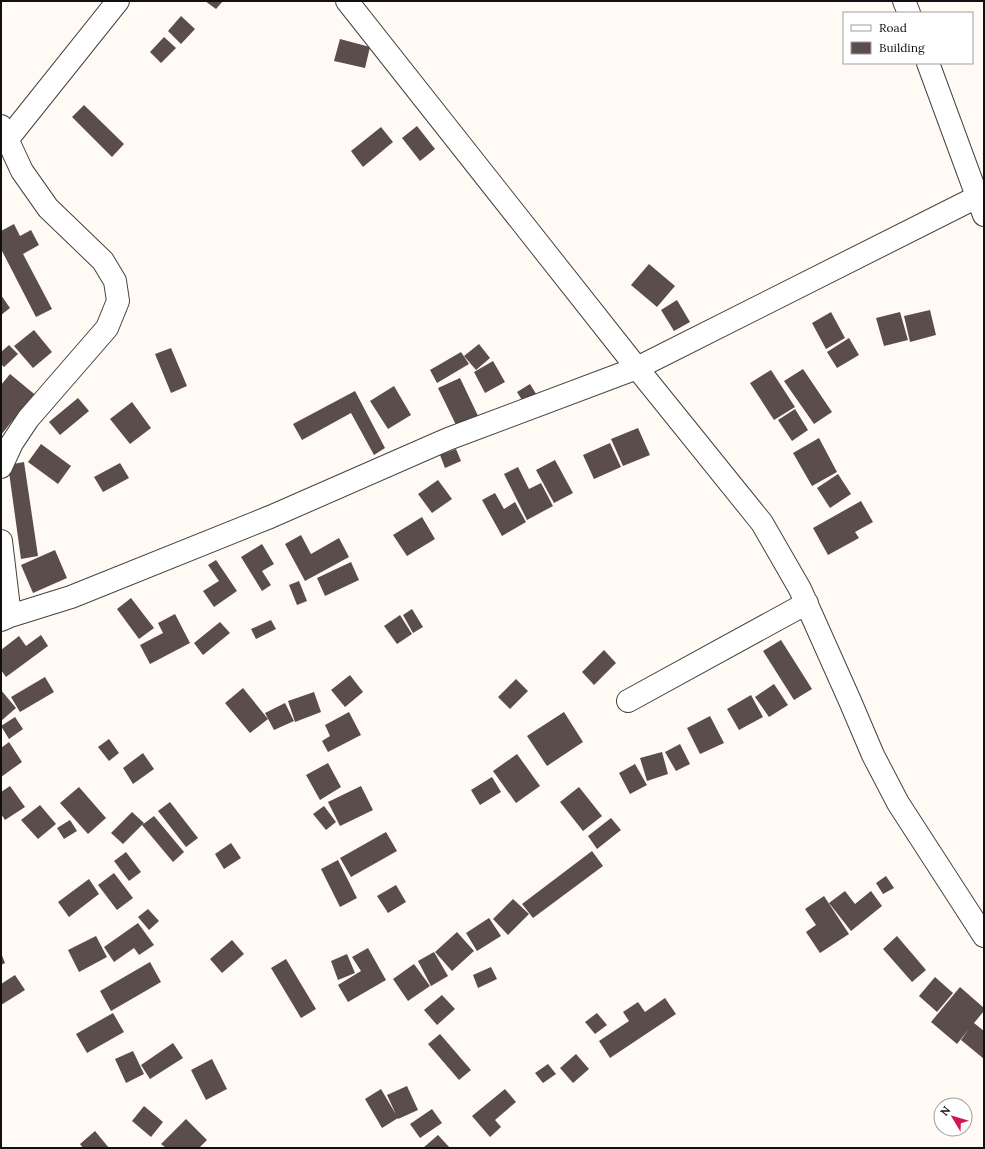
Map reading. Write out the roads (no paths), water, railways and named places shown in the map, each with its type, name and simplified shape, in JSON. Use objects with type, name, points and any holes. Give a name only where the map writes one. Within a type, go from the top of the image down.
[{"type":"street","points":[[1,467],[12,443],[28,419],[107,328],[118,301],[115,281],[104,261],[48,208],[22,171],[4,133],[118,1]]},
{"type":"street","points":[[347,1],[637,368],[762,523],[800,589],[873,756],[898,804],[984,936]]},
{"type":"street","points":[[904,1],[909,12]]},
{"type":"street","points":[[1,541],[5,618],[71,598],[270,517],[448,439],[637,368],[981,206],[928,64]]},
{"type":"street","points":[[628,701],[806,603]]}]
